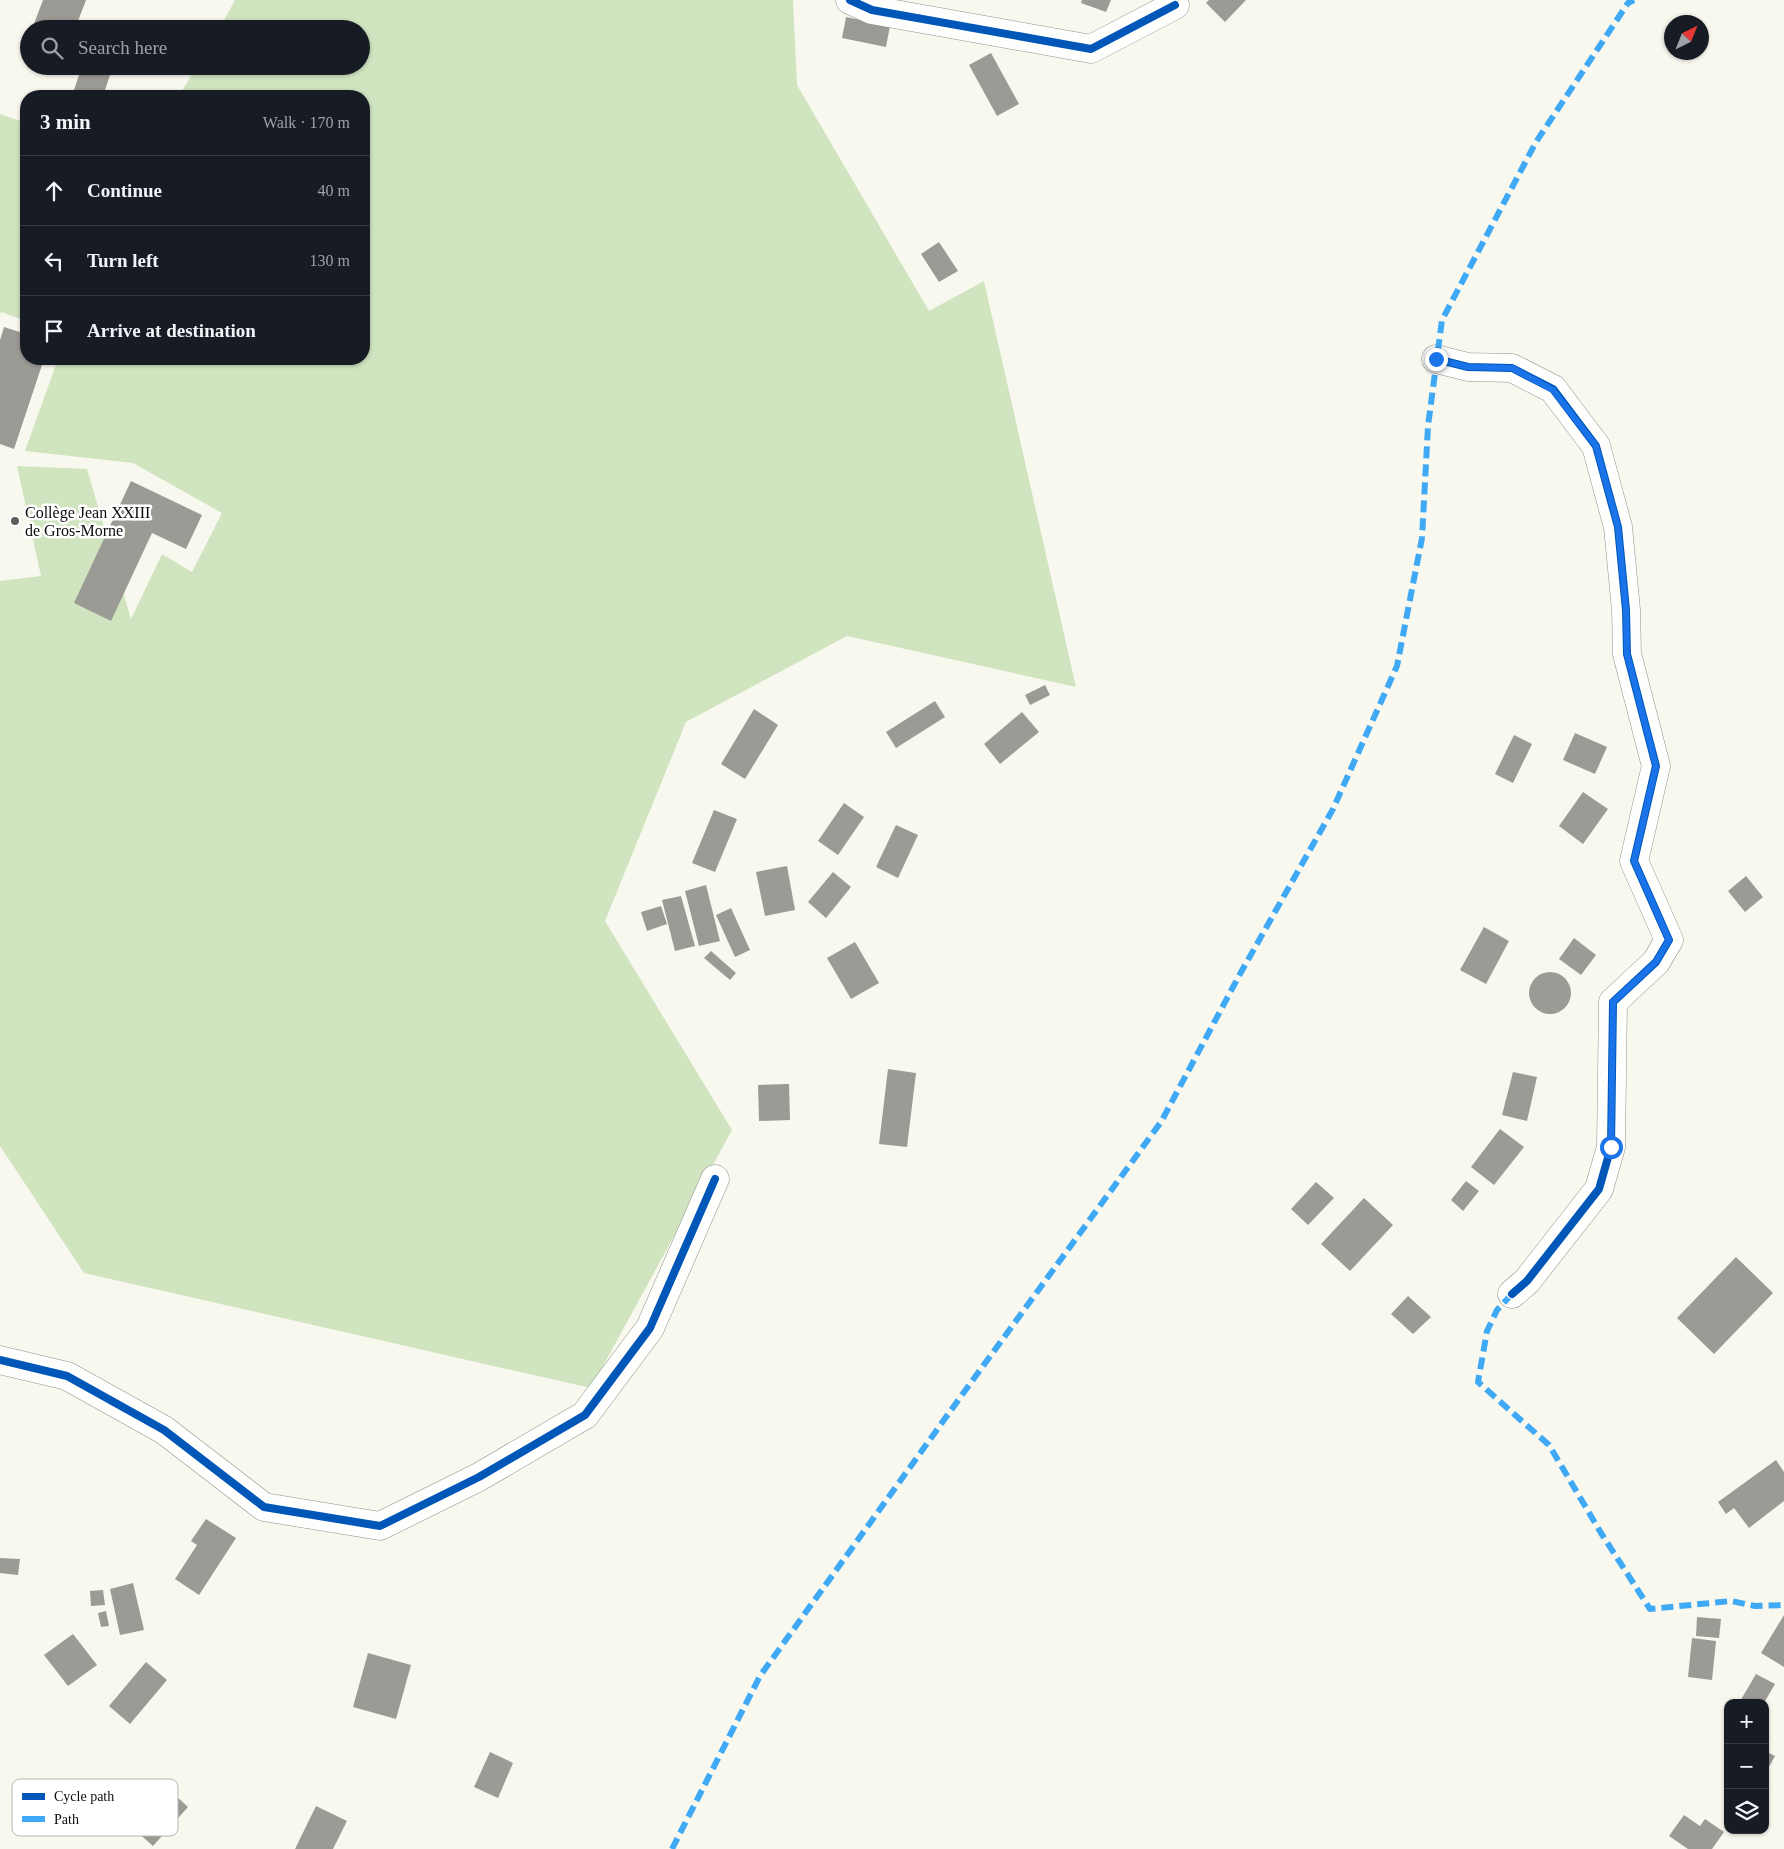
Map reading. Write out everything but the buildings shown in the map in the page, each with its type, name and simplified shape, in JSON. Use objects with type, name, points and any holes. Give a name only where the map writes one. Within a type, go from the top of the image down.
[{"type":"street","points":[[850,0],[872,10],[1091,49],[1175,5]]},
{"type":"street","points":[[1436,359],[1468,367],[1512,368],[1553,390],[1596,446],[1618,527],[1626,610],[1627,654],[1656,766],[1634,861],[1669,940],[1656,962],[1613,1002],[1611,1147],[1599,1189],[1527,1281],[1512,1294]]},
{"type":"street","points":[[0,1360],[67,1376],[164,1430],[264,1507],[380,1526],[479,1477],[585,1416],[650,1328],[715,1179]]},
{"type":"green space","points":[[235,0],[793,0],[797,85],[929,311],[984,281],[1076,687],[847,636],[686,722],[605,921],[732,1130],[591,1388],[84,1273],[0,1146],[0,581],[41,576],[17,466],[87,469],[131,619],[162,554],[192,572],[222,513],[133,463],[25,451],[56,365],[370,365],[370,90],[183,90],[192,75],[370,75],[370,20],[224,20]]},
{"type":"green space","points":[[0,114],[20,121],[20,319],[1,312],[0,315]]},
{"type":"marked path","points":[[672,1849],[760,1676],[1161,1122],[1240,974],[1333,809],[1397,666],[1422,538],[1428,426],[1442,320],[1536,142],[1628,3],[1634,0]]},
{"type":"marked path","points":[[1512,1294],[1497,1310],[1487,1331],[1478,1382],[1549,1445],[1601,1533],[1650,1609],[1731,1601],[1755,1606],[1784,1605]]},
{"type":"cycle path","points":[[850,0],[872,10],[1091,49],[1175,5]]},
{"type":"cycle path","points":[[1436,359],[1468,367],[1512,368],[1553,389],[1596,446],[1618,527],[1626,610],[1627,654],[1656,766],[1634,861],[1669,940],[1656,962],[1613,1002],[1611,1147],[1599,1189],[1527,1281],[1512,1294]]},
{"type":"cycle path","points":[[0,1360],[67,1376],[164,1430],[264,1507],[380,1526],[479,1477],[585,1415],[650,1328],[715,1179]]},
{"type":"place","name":"Collège Jean XXIII de Gros-Morne","points":[[15,521]]},
{"type":"route","points":[[1436,359],[1468,367],[1512,368],[1553,390],[1596,446],[1618,527],[1626,610],[1627,654],[1656,766],[1634,861],[1669,940],[1656,962],[1613,1002],[1611,1147]]}]
